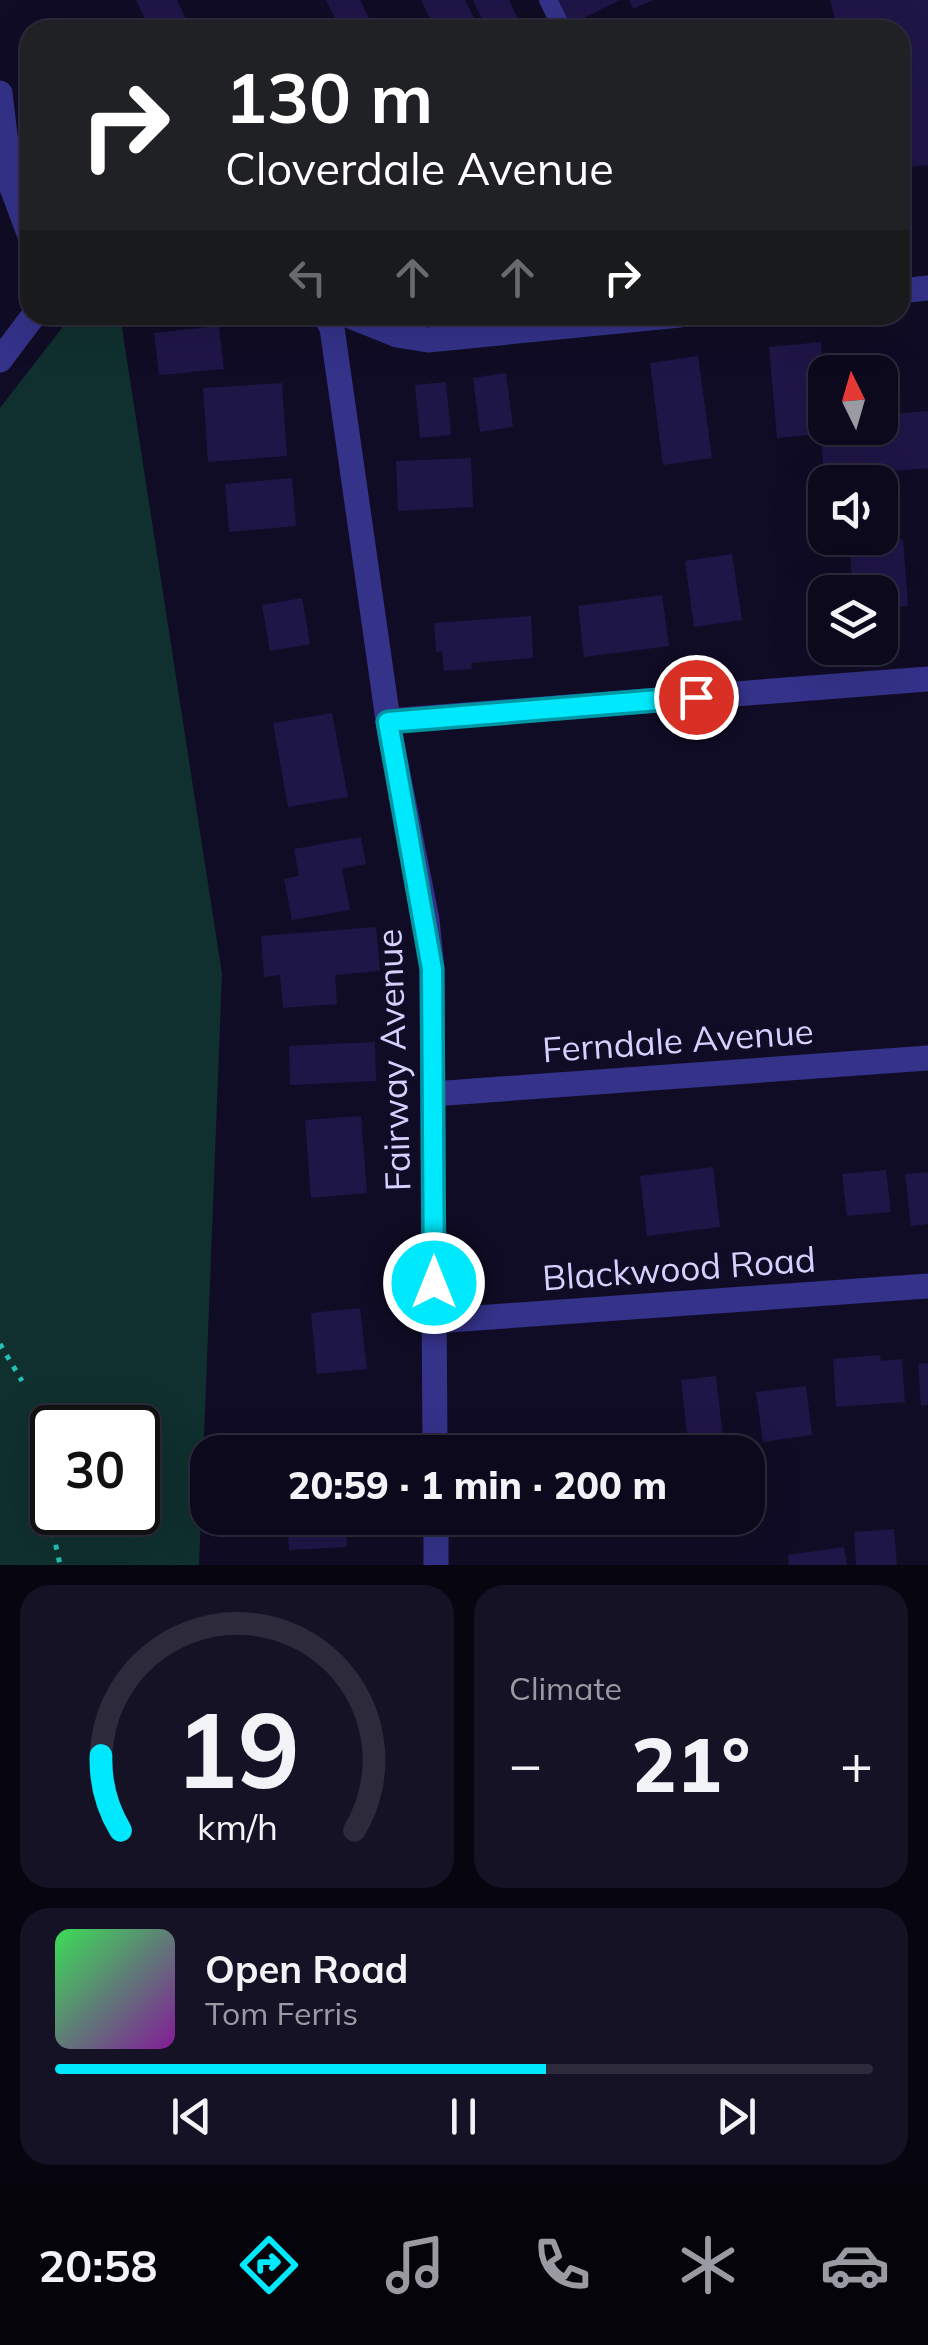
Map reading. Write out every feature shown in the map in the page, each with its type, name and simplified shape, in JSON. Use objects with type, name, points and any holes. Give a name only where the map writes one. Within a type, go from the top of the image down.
[{"type":"street","points":[[0,93],[11,185],[20,209]]},
{"type":"street","points":[[0,360],[26,325]]},
{"type":"street","name":"Fairway Avenue","points":[[331,325],[388,722],[427,920],[432,969],[435,1435]]},
{"type":"street","points":[[374,325],[428,340],[579,325]]},
{"type":"street","points":[[388,722],[928,679]]},
{"type":"street","name":"Ferndale Avenue","points":[[433,1094],[928,1058]]},
{"type":"street","name":"Blackwood Road","points":[[434,1320],[928,1286]]},
{"type":"street","points":[[436,1535],[436,1565]]},
{"type":"path","points":[[0,1344],[22,1381]]},
{"type":"path","points":[[53,1535],[60,1565]]},
{"type":"green space","points":[[64,325],[122,325],[222,974],[204,1435],[190,1435],[190,1535],[200,1535],[199,1565],[0,1565],[0,408]]},
{"type":"building","points":[[136,0],[177,0],[186,20],[145,20]]},
{"type":"building","points":[[326,0],[360,0],[370,20],[336,20]]},
{"type":"building","points":[[421,0],[465,0],[475,20],[431,20]]},
{"type":"building","points":[[473,0],[509,0],[518,20],[482,20]]},
{"type":"building","points":[[554,0],[620,0],[579,20],[564,20]]},
{"type":"building","points":[[629,0],[653,0],[633,9]]},
{"type":"building","points":[[830,0],[928,0],[928,165],[910,167],[910,20],[835,20]]},
{"type":"building","points":[[219,326],[224,369],[159,375],[154,333]]},
{"type":"building","points":[[821,342],[822,355],[808,355],[808,435],[777,438],[769,347]]},
{"type":"building","points":[[698,356],[712,458],[663,465],[650,363]]},
{"type":"building","points":[[506,373],[513,427],[480,432],[473,378]]},
{"type":"building","points":[[446,382],[451,435],[420,438],[415,385]]},
{"type":"building","points":[[282,383],[287,456],[208,462],[203,388]]},
{"type":"building","points":[[928,411],[928,468],[898,471],[898,465],[823,465],[822,445],[898,445],[898,414]]},
{"type":"building","points":[[471,458],[473,507],[398,511],[396,461]]},
{"type":"building","points":[[292,478],[296,526],[229,532],[225,484]]},
{"type":"building","points":[[898,539],[903,539],[908,606],[898,607],[898,575],[852,575],[850,555],[898,555]]},
{"type":"building","points":[[732,554],[742,620],[694,627],[685,561]]},
{"type":"building","points":[[662,595],[669,646],[584,657],[578,606]]},
{"type":"building","points":[[302,598],[310,644],[270,651],[262,605]]},
{"type":"building","points":[[531,616],[533,658],[471,663],[472,669],[444,671],[442,651],[436,652],[434,623]]},
{"type":"building","points":[[332,713],[348,797],[288,807],[273,723]]},
{"type":"building","points":[[361,837],[366,864],[342,869],[350,910],[292,920],[284,879],[299,876],[294,849]]},
{"type":"building","points":[[376,927],[380,971],[335,975],[337,1004],[283,1008],[280,975],[264,977],[261,936]]},
{"type":"building","points":[[375,1042],[376,1081],[290,1085],[289,1046]]},
{"type":"building","points":[[361,1116],[367,1193],[311,1198],[305,1120]]},
{"type":"building","points":[[713,1167],[720,1227],[647,1236],[640,1176]]},
{"type":"building","points":[[886,1170],[891,1212],[847,1216],[842,1174]]},
{"type":"building","points":[[928,1172],[928,1224],[911,1226],[905,1174]]},
{"type":"building","points":[[360,1308],[367,1369],[317,1374],[311,1313]]},
{"type":"building","points":[[880,1355],[881,1361],[902,1359],[905,1402],[836,1407],[833,1359]]},
{"type":"building","points":[[928,1363],[928,1405],[921,1406],[918,1364]]},
{"type":"building","points":[[716,1376],[723,1435],[687,1435],[681,1380]]},
{"type":"building","points":[[806,1386],[812,1435],[765,1442],[756,1392]]},
{"type":"building","points":[[894,1529],[897,1565],[856,1565],[854,1532]]},
{"type":"building","points":[[288,1535],[346,1535],[347,1547],[289,1550]]},
{"type":"building","points":[[844,1547],[847,1565],[789,1565],[788,1555]]},
{"type":"route","points":[[434,1283],[432,969],[427,920],[388,722],[696,697]]}]
